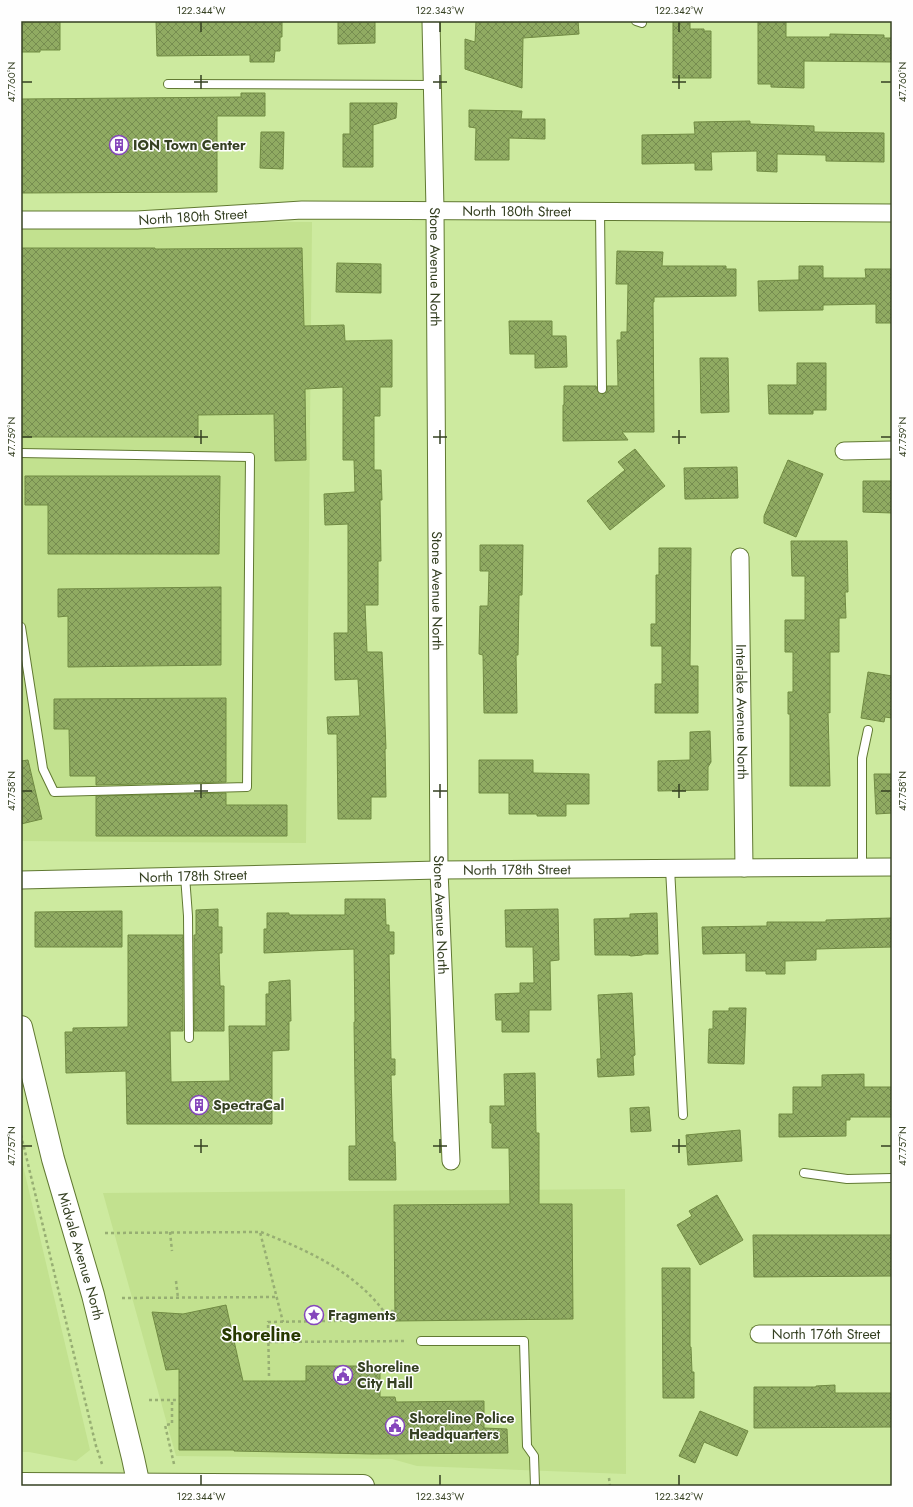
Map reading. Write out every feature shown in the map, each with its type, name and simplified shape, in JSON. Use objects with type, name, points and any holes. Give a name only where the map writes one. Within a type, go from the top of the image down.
[{"type":"street","name":"Stone Avenue North","points":[[431,21],[435,210],[439,870],[451,1161]]},
{"type":"street","name":"North 180th Street","points":[[21,220],[137,220],[302,210],[892,213]]},
{"type":"street","points":[[844,451],[892,450]]},
{"type":"street","name":"Interlake Avenue North","points":[[740,557],[744,868]]},
{"type":"street","name":"North 178th Street","points":[[21,880],[439,870],[892,867]]},
{"type":"street","name":"Midvale Avenue North","points":[[21,1027],[53,1159],[93,1295],[138,1485]]},
{"type":"street","name":"North 176th Street","points":[[759,1334],[892,1334]]},
{"type":"street","points":[[21,1484],[363,1486]]},
{"type":"lane","points":[[168,84],[432,85]]},
{"type":"lane","points":[[600,211],[602,389]]},
{"type":"lane","points":[[21,453],[250,457],[247,787],[54,792],[43,769],[21,627]]},
{"type":"lane","points":[[862,867],[862,758],[868,730]]},
{"type":"lane","points":[[670,868],[683,1115]]},
{"type":"lane","points":[[185,876],[188,916],[189,1038]]},
{"type":"lane","points":[[804,1174],[847,1179],[892,1178]]},
{"type":"lane","points":[[421,1341],[524,1341],[527,1446],[534,1456],[535,1486]]},
{"type":"path","points":[[21,1135],[96,1446],[101,1459]]},
{"type":"path","points":[[170,1232],[172,1251]]},
{"type":"path","points":[[260,1232],[283,1322]]},
{"type":"path","points":[[105,1233],[260,1232],[301,1248],[350,1277],[373,1298],[390,1320]]},
{"type":"path","points":[[176,1281],[178,1298]]},
{"type":"path","points":[[122,1298],[277,1296]]},
{"type":"path","points":[[390,1320],[390,1311],[400,1311]]},
{"type":"path","points":[[269,1376],[268,1322],[390,1320]]},
{"type":"path","points":[[269,1342],[421,1341]]},
{"type":"path","points":[[149,1400],[179,1400]]},
{"type":"path","points":[[172,1400],[172,1424],[165,1425],[174,1465]]},
{"type":"path","points":[[609,1478],[610,1486]]},
{"type":"shaded area","points":[[21,222],[312,222],[306,843],[21,841]]},
{"type":"shaded area","points":[[21,1157],[90,1450],[76,1461],[29,1452],[21,1452]]},
{"type":"shaded area","points":[[625,1189],[626,1474],[417,1466],[392,1459],[176,1456],[103,1193]]},
{"type":"building","points":[[21,21],[60,21],[60,50],[21,52]]},
{"type":"building","points":[[156,21],[282,21],[280,51],[275,51],[274,62],[250,62],[250,55],[157,56]]},
{"type":"building","points":[[338,21],[375,21],[375,43],[338,44]]},
{"type":"building","points":[[476,21],[578,21],[579,34],[523,38],[522,88],[465,69],[465,39],[475,42]]},
{"type":"building","points":[[673,21],[690,21],[690,29],[704,29],[704,31],[711,31],[711,78],[673,78]]},
{"type":"building","points":[[758,21],[786,21],[786,37],[830,37],[830,34],[884,35],[884,38],[892,38],[892,62],[804,61],[804,88],[771,87],[771,84],[758,84]]},
{"type":"building","name":"ION Town Center","points":[[241,93],[265,93],[265,116],[217,116],[217,192],[21,193],[21,99],[241,97]]},
{"type":"building","points":[[350,103],[397,103],[396,118],[373,125],[373,167],[343,167],[343,134],[350,134]]},
{"type":"building","points":[[469,110],[522,111],[521,119],[545,119],[545,139],[509,138],[509,160],[475,160],[476,128],[469,127]]},
{"type":"building","points":[[750,121],[750,124],[814,126],[814,132],[884,133],[884,162],[826,161],[826,155],[777,154],[777,172],[757,171],[757,151],[711,152],[712,170],[695,170],[695,163],[642,164],[642,135],[695,134],[694,122]]},
{"type":"building","points":[[261,132],[284,132],[283,169],[260,168]]},
{"type":"building","points":[[21,248],[302,248],[304,326],[344,325],[345,341],[392,340],[392,387],[380,387],[380,416],[374,416],[374,470],[381,470],[382,500],[380,500],[381,561],[378,561],[378,605],[365,605],[367,652],[382,652],[386,749],[386,797],[371,797],[371,819],[338,819],[337,734],[328,734],[327,717],[360,716],[358,679],[335,680],[334,633],[348,633],[348,524],[325,525],[324,494],[355,492],[354,460],[343,460],[343,387],[305,389],[306,460],[275,461],[274,414],[198,415],[198,437],[21,437]]},
{"type":"building","points":[[617,251],[663,252],[662,266],[726,266],[726,269],[736,269],[736,296],[654,297],[654,432],[622,432],[628,440],[563,441],[564,386],[596,386],[598,392],[602,394],[607,392],[607,386],[618,386],[617,340],[621,340],[621,332],[627,332],[628,284],[616,284]]},
{"type":"building","points":[[337,263],[381,264],[381,293],[336,292]]},
{"type":"building","points":[[799,266],[823,266],[823,278],[866,278],[865,269],[892,269],[892,323],[876,323],[876,304],[823,305],[823,310],[759,311],[758,281],[799,280]]},
{"type":"building","points":[[509,321],[552,321],[552,336],[566,336],[567,367],[535,368],[535,354],[510,354]]},
{"type":"building","points":[[700,358],[728,358],[729,412],[701,413]]},
{"type":"building","points":[[797,363],[826,363],[826,410],[813,410],[813,414],[769,414],[768,385],[797,385]]},
{"type":"building","points":[[635,449],[665,486],[610,530],[587,501],[625,470],[618,462]]},
{"type":"building","points":[[788,460],[823,474],[796,537],[764,523],[764,516]]},
{"type":"building","points":[[737,467],[738,498],[685,499],[684,468]]},
{"type":"building","points":[[25,476],[220,476],[219,554],[48,554],[48,505],[25,505]]},
{"type":"building","points":[[863,481],[892,481],[892,513],[863,512]]},
{"type":"building","points":[[791,541],[847,541],[848,592],[845,592],[846,618],[839,618],[839,652],[830,652],[830,713],[828,712],[830,786],[790,786],[790,714],[788,714],[788,692],[793,692],[793,652],[785,652],[785,620],[805,620],[805,576],[792,576]]},
{"type":"building","points":[[480,545],[523,545],[522,595],[519,595],[518,655],[516,655],[517,713],[484,713],[483,655],[479,654],[480,606],[488,606],[489,571],[480,571]]},
{"type":"building","points":[[659,548],[691,548],[690,666],[698,666],[698,713],[655,713],[655,684],[662,684],[662,646],[651,646],[651,624],[656,624],[656,575],[659,575]]},
{"type":"building","points":[[221,587],[221,665],[68,667],[68,616],[58,617],[58,589]]},
{"type":"building","points":[[868,672],[892,676],[892,718],[885,717],[884,722],[861,718]]},
{"type":"building","points":[[226,698],[226,782],[96,785],[96,776],[70,776],[69,729],[54,729],[54,699]]},
{"type":"building","points":[[710,731],[711,762],[708,767],[708,790],[658,791],[658,761],[690,760],[690,732]]},
{"type":"building","points":[[28,760],[42,819],[21,824],[21,761]]},
{"type":"building","points":[[479,760],[533,760],[533,773],[589,774],[589,804],[566,804],[566,816],[509,814],[509,793],[479,793]]},
{"type":"building","points":[[874,774],[892,774],[892,813],[876,814]]},
{"type":"building","points":[[226,793],[226,805],[287,805],[287,836],[96,836],[96,796]]},
{"type":"building","points":[[345,899],[385,899],[386,925],[389,925],[389,932],[394,932],[394,954],[389,954],[391,1059],[395,1059],[395,1075],[391,1075],[396,1180],[349,1180],[349,1146],[356,1146],[354,949],[264,953],[264,929],[267,929],[267,913],[289,913],[289,915],[345,915]]},
{"type":"building","points":[[218,909],[218,927],[222,927],[222,953],[219,953],[220,986],[224,986],[224,1031],[194,1031],[194,935],[196,935],[196,910]]},
{"type":"building","points":[[558,909],[559,960],[550,961],[551,1010],[529,1010],[529,1032],[502,1032],[502,1020],[496,1020],[495,994],[520,993],[520,983],[534,983],[533,947],[506,947],[505,910]]},
{"type":"building","points":[[122,911],[122,947],[35,947],[35,912]]},
{"type":"building","points":[[657,913],[658,954],[631,956],[595,955],[594,919],[630,918],[630,914]]},
{"type":"building","points":[[892,918],[892,947],[816,949],[816,960],[785,961],[785,974],[766,974],[766,971],[746,971],[746,953],[703,954],[702,927],[767,926],[767,922],[826,922],[826,920]]},
{"type":"building","points":[[128,935],[183,935],[183,1031],[170,1031],[171,1082],[230,1081],[229,1026],[266,1026],[266,994],[269,994],[269,982],[290,980],[291,1021],[289,1021],[289,1050],[272,1051],[272,1124],[127,1124],[126,1071],[66,1073],[65,1032],[73,1032],[73,1028],[128,1027]]},
{"type":"building","points":[[632,993],[635,1055],[633,1056],[634,1075],[598,1077],[597,1059],[601,1059],[598,995]]},
{"type":"building","points":[[729,1008],[746,1008],[744,1064],[708,1063],[709,1029],[713,1029],[713,1011],[729,1011]]},
{"type":"building","points":[[535,1073],[536,1133],[539,1133],[539,1204],[572,1204],[573,1319],[395,1321],[394,1205],[510,1204],[509,1148],[492,1148],[490,1106],[505,1106],[504,1074]]},
{"type":"building","points":[[864,1074],[864,1087],[892,1087],[892,1117],[850,1117],[850,1120],[846,1120],[846,1136],[779,1137],[779,1114],[793,1114],[793,1087],[822,1087],[822,1075]]},
{"type":"building","points":[[649,1107],[651,1131],[631,1132],[630,1108]]},
{"type":"building","points":[[740,1130],[742,1161],[688,1165],[686,1135]]},
{"type":"building","points":[[717,1195],[743,1240],[700,1265],[677,1225],[692,1216],[689,1211]]},
{"type":"building","points":[[753,1235],[892,1235],[892,1276],[754,1277]]},
{"type":"building","points":[[662,1268],[690,1268],[690,1347],[692,1372],[694,1372],[694,1398],[663,1398]]},
{"type":"building","name":"Shoreline City Hall","points":[[226,1305],[243,1381],[306,1381],[306,1366],[380,1366],[380,1397],[395,1397],[396,1402],[484,1401],[484,1428],[507,1429],[508,1453],[373,1454],[179,1450],[179,1369],[166,1370],[152,1312],[183,1314]]},
{"type":"building","points":[[835,1385],[835,1393],[892,1393],[892,1427],[754,1428],[754,1387],[816,1387]]},
{"type":"building","points":[[700,1411],[748,1431],[737,1456],[704,1442],[695,1463],[679,1456]]},
{"type":"place","name":"ION Town Center","points":[[119,145]]},
{"type":"place","name":"SpectraCal","points":[[199,1105]]},
{"type":"place","name":"Fragments","points":[[314,1315]]},
{"type":"place","name":"Shoreline City Hall","points":[[343,1375]]},
{"type":"place","name":"Shoreline Police Headquarters","points":[[395,1426]]},
{"type":"district","name":"Shoreline","points":[[261,1335]]}]
